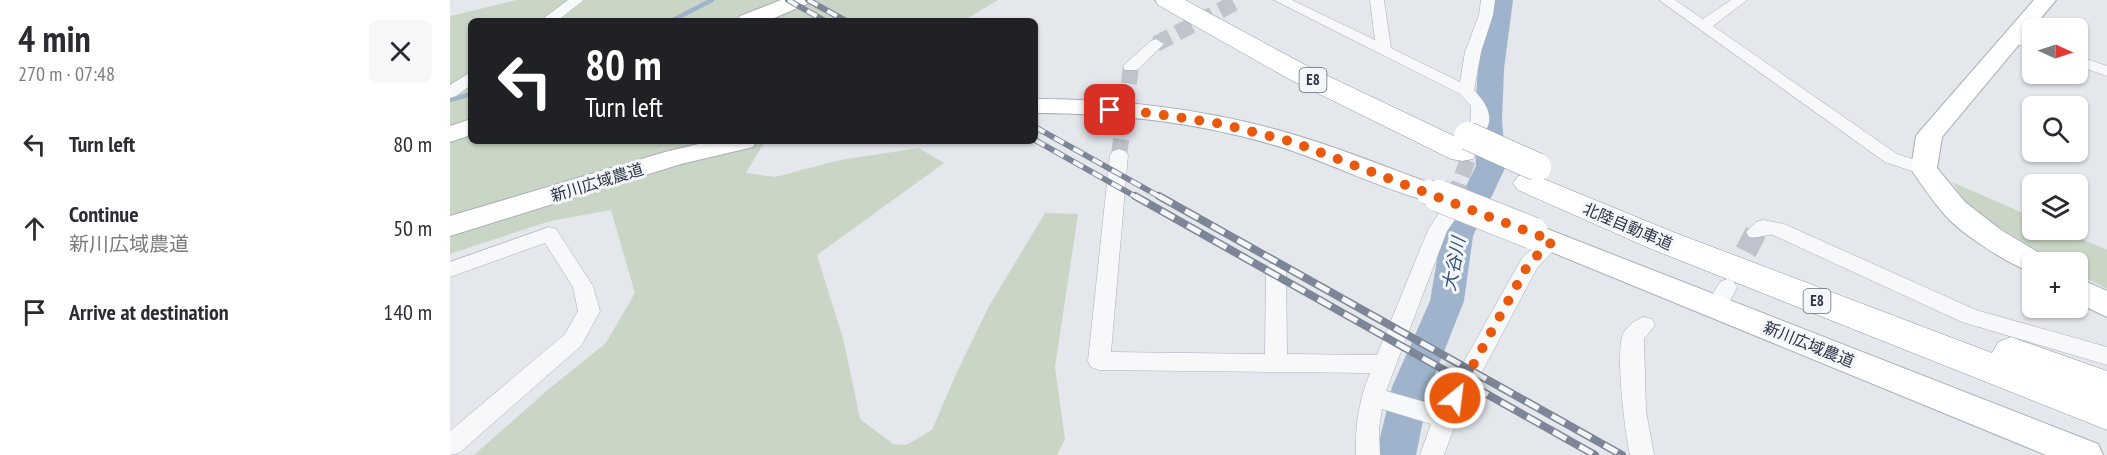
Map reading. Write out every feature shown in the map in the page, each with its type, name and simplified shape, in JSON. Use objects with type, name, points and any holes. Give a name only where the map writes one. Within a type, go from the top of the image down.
[{"type":"highway","name":"北陸自動車道","points":[[1167,0],[1299,73],[1470,138]]},
{"type":"highway","name":"北陸自動車道","points":[[1197,0],[1313,62],[1470,138],[1533,175],[1661,240],[2107,412]]},
{"type":"highway","name":"北陸自動車道","points":[[1533,175],[1660,218],[2107,387]]},
{"type":"street","points":[[551,18],[577,0]]},
{"type":"street","points":[[755,18],[800,0]]},
{"type":"street","points":[[1281,0],[1466,91],[1479,105],[1470,138]]},
{"type":"street","points":[[1377,0],[1384,51]]},
{"type":"street","points":[[1466,91],[1473,52],[1486,15],[1488,0]]},
{"type":"street","points":[[1666,0],[1890,158],[1924,169],[1955,209],[1991,237],[2022,255]]},
{"type":"street","points":[[1704,26],[1740,0]]},
{"type":"street","points":[[2035,18],[2045,0]]},
{"type":"street","points":[[1924,169],[1929,136],[2022,41]]},
{"type":"street","points":[[1131,68],[1156,44]]},
{"type":"street","points":[[2088,64],[2107,71]]},
{"type":"street","points":[[450,93],[468,79]]},
{"type":"street","name":"新川広域農道","points":[[1038,105],[1150,113],[1222,124],[1293,142],[1543,237],[1722,297],[2085,455]]},
{"type":"street","name":"新川広域農道","points":[[450,226],[674,159],[732,144]]},
{"type":"street","points":[[1119,155],[1099,361],[1385,364]]},
{"type":"street","points":[[1368,455],[1367,429],[1372,397],[1438,230],[1446,218]]},
{"type":"street","points":[[1756,232],[1764,227],[1777,229],[1970,316],[2107,356]]},
{"type":"street","points":[[450,270],[549,234],[583,286],[589,311],[573,340],[450,446]]},
{"type":"street","points":[[1432,455],[1444,417],[1543,237]]},
{"type":"street","points":[[1276,269],[1276,362]]},
{"type":"street","points":[[2088,294],[2107,304]]},
{"type":"street","points":[[1642,455],[1638,438],[1633,381],[1633,336],[1644,325]]},
{"type":"street","points":[[1372,397],[1444,417]]},
{"type":"green space","points":[[517,0],[998,0],[968,18],[468,18],[468,144],[764,144],[746,173],[775,177],[840,160],[919,148],[944,163],[817,255],[844,342],[860,419],[893,444],[906,445],[932,430],[989,306],[1045,213],[1078,214],[1055,367],[1065,439],[1057,455],[474,455],[550,388],[606,343],[635,293],[611,210],[550,221],[450,254],[450,16]]},
{"type":"green space","points":[[1952,182],[2022,213],[2022,240],[2084,240],[2107,250],[2107,289],[2088,279],[2088,252],[2040,252],[1992,223],[1965,201]]},
{"type":"waterway","points":[[677,18],[712,0]]},
{"type":"waterway","name":"大谷川","points":[[1396,455],[1411,387],[1447,301],[1457,236],[1491,166],[1488,120],[1491,69],[1501,0]]},
{"type":"waterway","points":[[450,100],[468,95]]},
{"type":"tunnel","points":[[1156,44],[1240,0]]},
{"type":"tunnel","points":[[1119,155],[1131,67]]},
{"type":"tunnel","points":[[1454,198],[1476,137]]},
{"type":"tunnel","points":[[1449,211],[1454,196]]},
{"type":"tunnel","points":[[1731,280],[1756,232]]},
{"type":"railway","points":[[788,0],[820,18]]},
{"type":"railway","points":[[808,0],[841,18]]},
{"type":"railway","points":[[1038,129],[1162,198]]},
{"type":"railway","points":[[1038,142],[1138,198]]},
{"type":"railway","points":[[1135,196],[1595,455]]},
{"type":"railway","points":[[1159,196],[1622,455]]},
{"type":"route","points":[[1110,110],[1150,113],[1222,124],[1293,142],[1553,241],[1529,263],[1455,398]]}]
